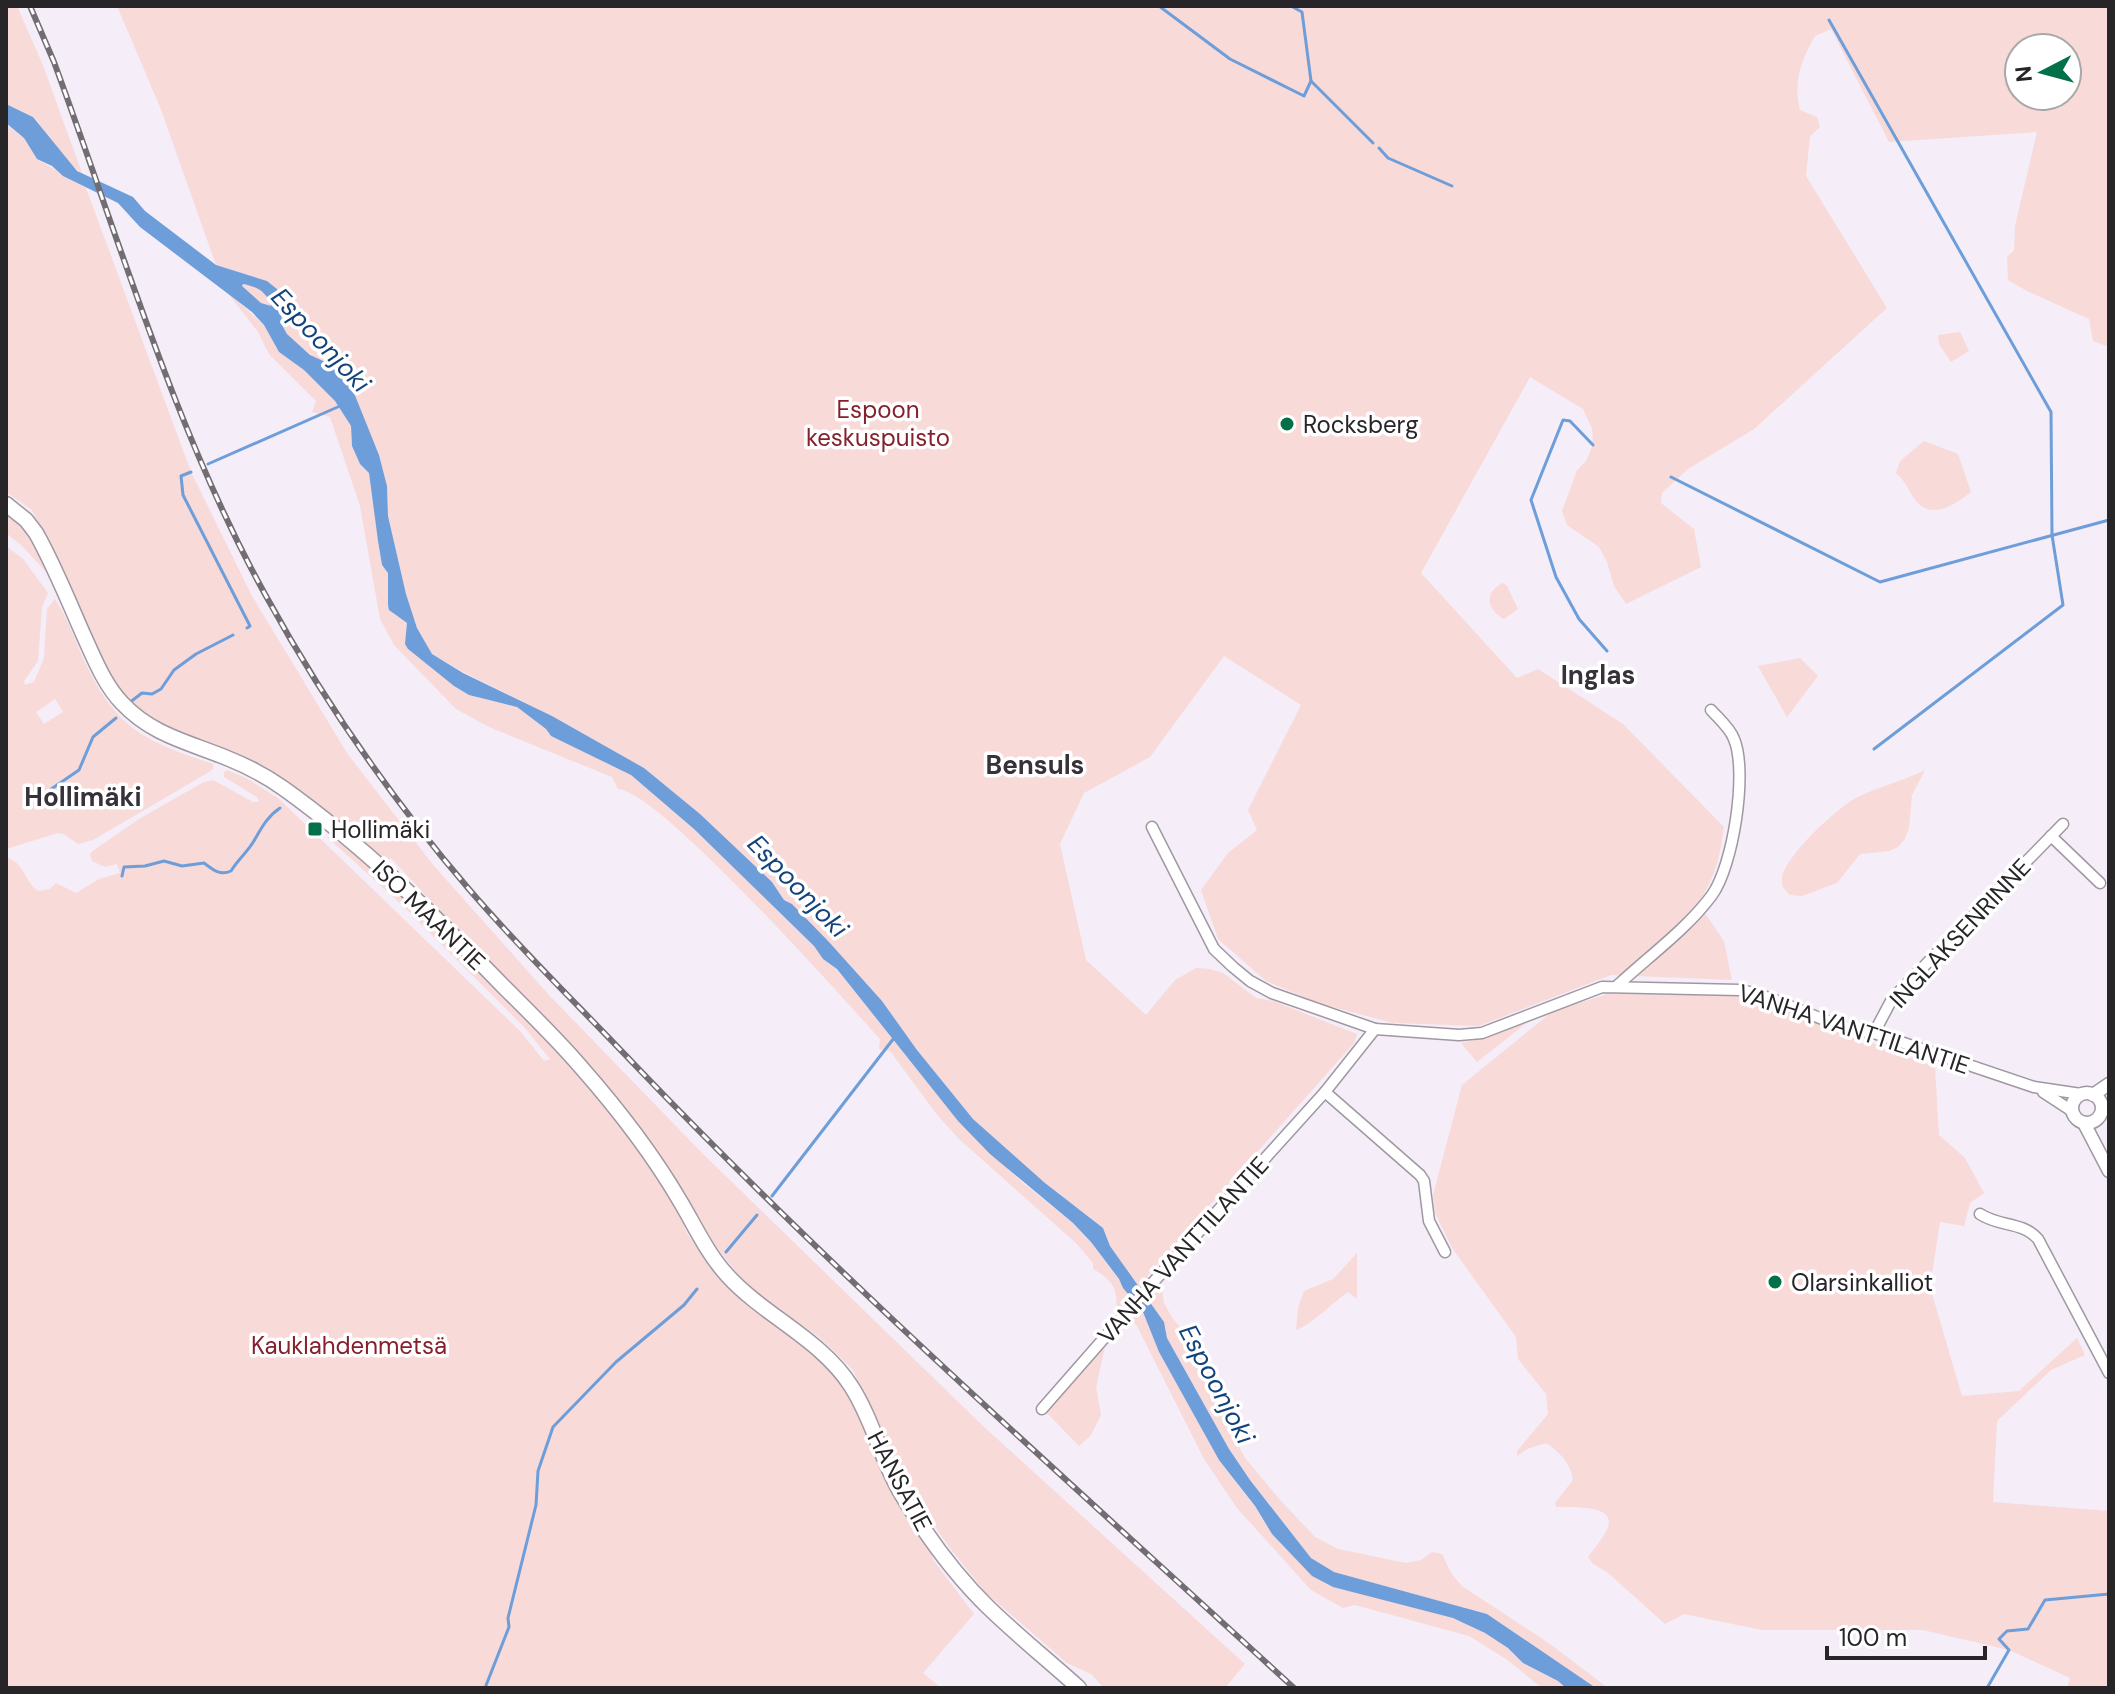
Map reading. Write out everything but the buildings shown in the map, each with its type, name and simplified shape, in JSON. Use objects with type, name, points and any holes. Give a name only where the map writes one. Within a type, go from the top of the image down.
[{"type":"main road","name":"ISO MAANTIE","points":[[6,504],[36,533],[94,658],[119,701],[151,728],[177,741],[227,757],[283,788],[367,856],[433,916],[579,1065],[609,1100],[656,1163],[705,1247],[725,1273]]},
{"type":"main road","name":"HANSATIE","points":[[725,1273],[756,1303],[815,1348],[841,1373],[859,1401],[901,1493],[941,1553],[989,1608],[1079,1688]]},
{"type":"street","points":[[1618,985],[1694,916],[1712,895],[1724,873],[1741,788],[1740,759],[1733,736],[1711,710]]},
{"type":"street","name":"INGLAKSENRINNE","points":[[1874,1033],[1892,999],[2063,824]]},
{"type":"street","points":[[1152,827],[1214,949],[1233,967],[1272,993],[1375,1029]]},
{"type":"street","name":"INGLAKSENRINNE","points":[[2051,836],[2100,883]]},
{"type":"street","name":"VANHA VANTTILANTIE","points":[[1042,1409],[1325,1092],[1375,1029],[1459,1035],[1482,1033],[1602,987],[1618,985],[1740,990],[1758,993],[1852,1030],[1874,1033],[2034,1087],[2096,1098]]},
{"type":"street","points":[[2096,1098],[2101,1113],[2090,1121],[2077,1119],[2072,1111],[2074,1101],[2096,1098],[2109,1084]]},
{"type":"street","name":"VANHA VANTTILANTIE","points":[[2034,1087],[2064,1103],[2072,1111]]},
{"type":"street","points":[[1325,1092],[1420,1175],[1424,1181],[1429,1221],[1445,1252]]},
{"type":"street","points":[[2090,1121],[2109,1171]]},
{"type":"street","points":[[1980,1214],[1992,1222],[2030,1230],[2038,1239],[2109,1373]]},
{"type":"green space","points":[[6,6],[17,6],[42,63],[82,173],[70,166],[34,117],[6,104]]},
{"type":"green space","name":"Espoon keskuspuisto","points":[[117,6],[2109,6],[2109,347],[2093,341],[2089,319],[2008,280],[2007,257],[2014,250],[2015,226],[2037,132],[1889,142],[1831,29],[1815,36],[1802,63],[1798,81],[1800,110],[1817,117],[1820,127],[1810,136],[1806,176],[1887,308],[1754,429],[1688,469],[1662,493],[1661,503],[1694,529],[1701,567],[1626,604],[1614,586],[1599,547],[1567,525],[1562,511],[1577,470],[1586,461],[1593,445],[1592,428],[1583,409],[1530,377],[1421,573],[1517,678],[1538,669],[1623,724],[1724,827],[1716,867],[1698,903],[1724,941],[1732,980],[1611,975],[1479,1026],[1393,1023],[1318,1003],[1266,981],[1218,939],[1201,890],[1228,853],[1257,830],[1248,810],[1301,705],[1224,656],[1150,757],[1084,793],[1060,844],[1086,960],[1146,1015],[1175,980],[1196,968],[1210,969],[1223,973],[1256,998],[1273,1001],[1357,1034],[1354,1043],[1147,1276],[1162,1290],[1164,1303],[1173,1319],[1204,1354],[1216,1376],[1219,1407],[1245,1458],[1315,1537],[1338,1549],[1406,1563],[1421,1560],[1432,1552],[1442,1554],[1451,1573],[1462,1586],[1550,1644],[1608,1688],[1596,1688],[1487,1614],[1334,1572],[1311,1558],[1229,1449],[1167,1338],[1164,1322],[1110,1246],[1103,1228],[1045,1183],[973,1119],[882,1001],[792,904],[784,900],[772,882],[644,768],[432,654],[417,628],[406,594],[388,516],[387,486],[377,448],[330,364],[310,355],[287,334],[282,325],[277,289],[267,281],[216,265],[160,107]]},
{"type":"green space","points":[[6,124],[24,138],[37,159],[86,188],[191,472],[252,596],[347,753],[434,866],[549,995],[702,1153],[983,1426],[1245,1664],[1225,1688],[1104,1688],[1091,1674],[1067,1663],[985,1592],[949,1547],[889,1459],[853,1370],[818,1336],[763,1300],[744,1282],[716,1246],[661,1161],[391,858],[388,861],[361,846],[327,816],[162,727],[129,703],[113,681],[32,510],[6,492]]},
{"type":"green space","points":[[241,286],[261,290],[271,306],[255,299]]},
{"type":"green space","points":[[227,292],[264,325],[279,352],[304,370],[335,401],[351,426],[352,446],[360,464],[369,473],[382,565],[388,573],[388,605],[394,614],[407,623],[408,649],[469,695],[517,707],[551,736],[631,775],[694,829],[814,946],[823,959],[837,969],[958,1121],[1091,1242],[1133,1299],[1116,1319],[1114,1289],[1107,1279],[1093,1269],[1093,1263],[1077,1244],[959,1139],[890,1051],[879,1049],[880,1039],[709,858],[639,798],[618,789],[612,777],[489,727],[456,709],[394,645],[380,619],[360,506],[330,417],[312,412],[316,401],[269,354],[258,332]]},
{"type":"green space","points":[[1960,332],[1969,351],[1951,362],[1939,344],[1938,335]]},
{"type":"green space","points":[[1924,441],[1958,454],[1971,492],[1939,509],[1932,510],[1919,504],[1896,473],[1900,461]]},
{"type":"green space","points":[[6,512],[28,533],[52,578],[6,533]]},
{"type":"green space","points":[[6,546],[23,559],[48,593],[42,607],[38,661],[24,681],[25,685],[34,682],[44,658],[47,609],[55,599],[96,683],[121,717],[150,739],[213,764],[213,769],[93,840],[78,844],[58,833],[6,849]],"holes":[[[55,699],[63,712],[44,724],[36,712]]]},
{"type":"green space","points":[[1503,583],[1518,609],[1504,619],[1494,611],[1490,601],[1492,591]]},
{"type":"green space","points":[[1800,658],[1818,676],[1787,717],[1758,666]]},
{"type":"green space","name":"Kauklahdenmetsä","points":[[227,770],[278,798],[520,1031],[544,1061],[550,1059],[524,1027],[401,904],[326,836],[344,846],[413,904],[528,1020],[612,1113],[668,1193],[687,1233],[717,1277],[826,1362],[852,1400],[872,1450],[934,1561],[974,1614],[923,1673],[941,1688],[6,1688],[6,857],[17,863],[38,891],[50,889],[56,883],[76,893],[99,879],[120,873],[117,864],[105,867],[92,861],[90,854],[94,850],[139,819],[204,782],[213,780],[253,802],[259,802],[257,797],[224,777]]},
{"type":"green space","points":[[1925,770],[1912,795],[1909,828],[1898,847],[1860,854],[1837,883],[1802,896],[1790,895],[1785,890],[1782,879],[1791,859],[1812,834],[1837,812],[1856,798]]},
{"type":"green space","points":[[1608,994],[1741,995],[1935,1067],[1939,1135],[1965,1158],[1984,1193],[1970,1203],[1964,1226],[1940,1222],[1930,1287],[1962,1396],[2019,1391],[2077,1338],[2085,1355],[2051,1370],[1997,1421],[1993,1502],[2109,1511],[2109,1688],[2067,1688],[2070,1678],[2009,1650],[1923,1630],[1762,1630],[1684,1614],[1665,1624],[1607,1572],[1593,1564],[1588,1557],[1605,1533],[1609,1521],[1600,1511],[1556,1507],[1555,1503],[1573,1480],[1567,1463],[1551,1446],[1546,1443],[1517,1456],[1517,1451],[1548,1414],[1546,1394],[1518,1359],[1516,1337],[1452,1248],[1435,1213],[1433,1195],[1462,1085],[1553,1011]]},
{"type":"green space","points":[[1528,1022],[1477,1062],[1461,1043],[1482,1039]]},
{"type":"green space","points":[[1357,1253],[1357,1299],[1348,1292],[1296,1330],[1298,1308],[1304,1291],[1333,1279]]},
{"type":"green space","points":[[1136,1305],[1143,1312],[1159,1352],[1219,1460],[1272,1534],[1326,1584],[1453,1618],[1485,1633],[1508,1648],[1523,1663],[1566,1688],[1542,1688],[1506,1659],[1469,1636],[1355,1605],[1343,1608],[1311,1590],[1237,1508],[1204,1459],[1137,1326],[1128,1314]]},
{"type":"green space","points":[[1106,1342],[1096,1387],[1101,1415],[1091,1435],[1079,1446],[1045,1411]]},
{"type":"water","points":[[6,104],[33,117],[77,171],[133,197],[145,211],[216,265],[267,281],[277,289],[282,325],[287,334],[310,355],[330,364],[350,383],[379,455],[387,486],[388,516],[406,594],[417,628],[432,654],[644,768],[700,814],[772,882],[784,900],[792,904],[829,942],[882,1001],[973,1119],[1045,1183],[1103,1228],[1110,1246],[1164,1322],[1167,1338],[1229,1449],[1311,1558],[1334,1572],[1487,1614],[1596,1688],[1566,1688],[1523,1663],[1508,1648],[1485,1633],[1453,1618],[1333,1587],[1312,1576],[1272,1534],[1255,1506],[1219,1460],[1159,1352],[1143,1312],[1091,1242],[1073,1223],[990,1154],[958,1121],[837,969],[823,959],[814,946],[694,829],[631,775],[551,736],[517,707],[469,695],[408,649],[405,644],[407,623],[389,610],[388,573],[382,565],[369,473],[360,464],[352,446],[351,426],[335,401],[304,370],[279,352],[264,325],[252,312],[140,227],[118,203],[63,176],[37,159],[24,138],[6,123]],"holes":[[[243,284],[264,293],[271,306],[261,303]]]},
{"type":"waterway","points":[[1159,6],[1230,59],[1304,96],[1311,81],[1302,12],[1291,6]]},
{"type":"waterway","points":[[1829,20],[2051,412],[2052,535],[2063,605],[1874,749]]},
{"type":"waterway","points":[[1311,81],[1373,143]]},
{"type":"waterway","points":[[1379,148],[1388,158],[1452,186]]},
{"type":"waterway","points":[[208,464],[340,406]]},
{"type":"waterway","points":[[1593,445],[1570,421],[1563,420],[1531,500],[1556,577],[1579,619],[1607,651]]},
{"type":"waterway","points":[[191,472],[181,476],[183,495],[250,626],[247,628]]},
{"type":"waterway","points":[[1671,477],[1880,582],[2109,520]]},
{"type":"waterway","points":[[129,703],[142,693],[152,694],[161,689],[174,670],[196,654],[233,635]]},
{"type":"waterway","points":[[44,794],[79,770],[93,737],[116,718]]},
{"type":"waterway","points":[[122,876],[124,867],[164,861],[182,866],[204,863],[220,873],[231,871],[266,822],[280,808]]},
{"type":"waterway","points":[[772,1196],[894,1038]]},
{"type":"waterway","points":[[726,1252],[757,1215]]},
{"type":"waterway","points":[[485,1688],[509,1627],[508,1618],[536,1505],[538,1471],[553,1427],[616,1362],[684,1305],[697,1289]]},
{"type":"waterway","points":[[1987,1688],[2009,1650],[1999,1639],[2007,1631],[2028,1629],[2045,1600],[2109,1594]]},
{"type":"railway","points":[[30,6],[54,62],[150,334],[233,533],[311,673],[412,819],[468,888],[529,955],[793,1224],[958,1381],[1294,1688]]},
{"type":"place","name":"Rocksberg","points":[[1287,424]]},
{"type":"place","name":"Hollimäki","points":[[315,829]]},
{"type":"place","name":"Olarsinkalliot","points":[[1775,1282]]},
{"type":"district","name":"Inglas","points":[[1598,675]]},
{"type":"district","name":"Bensuls","points":[[1035,765]]},
{"type":"district","name":"Hollimäki","points":[[83,797]]},
{"type":"water label","name":"Espoonjoki","points":[[321,340]]},
{"type":"water label","name":"Espoonjoki","points":[[798,886]]},
{"type":"water label","name":"Espoonjoki","points":[[1217,1384]]}]
